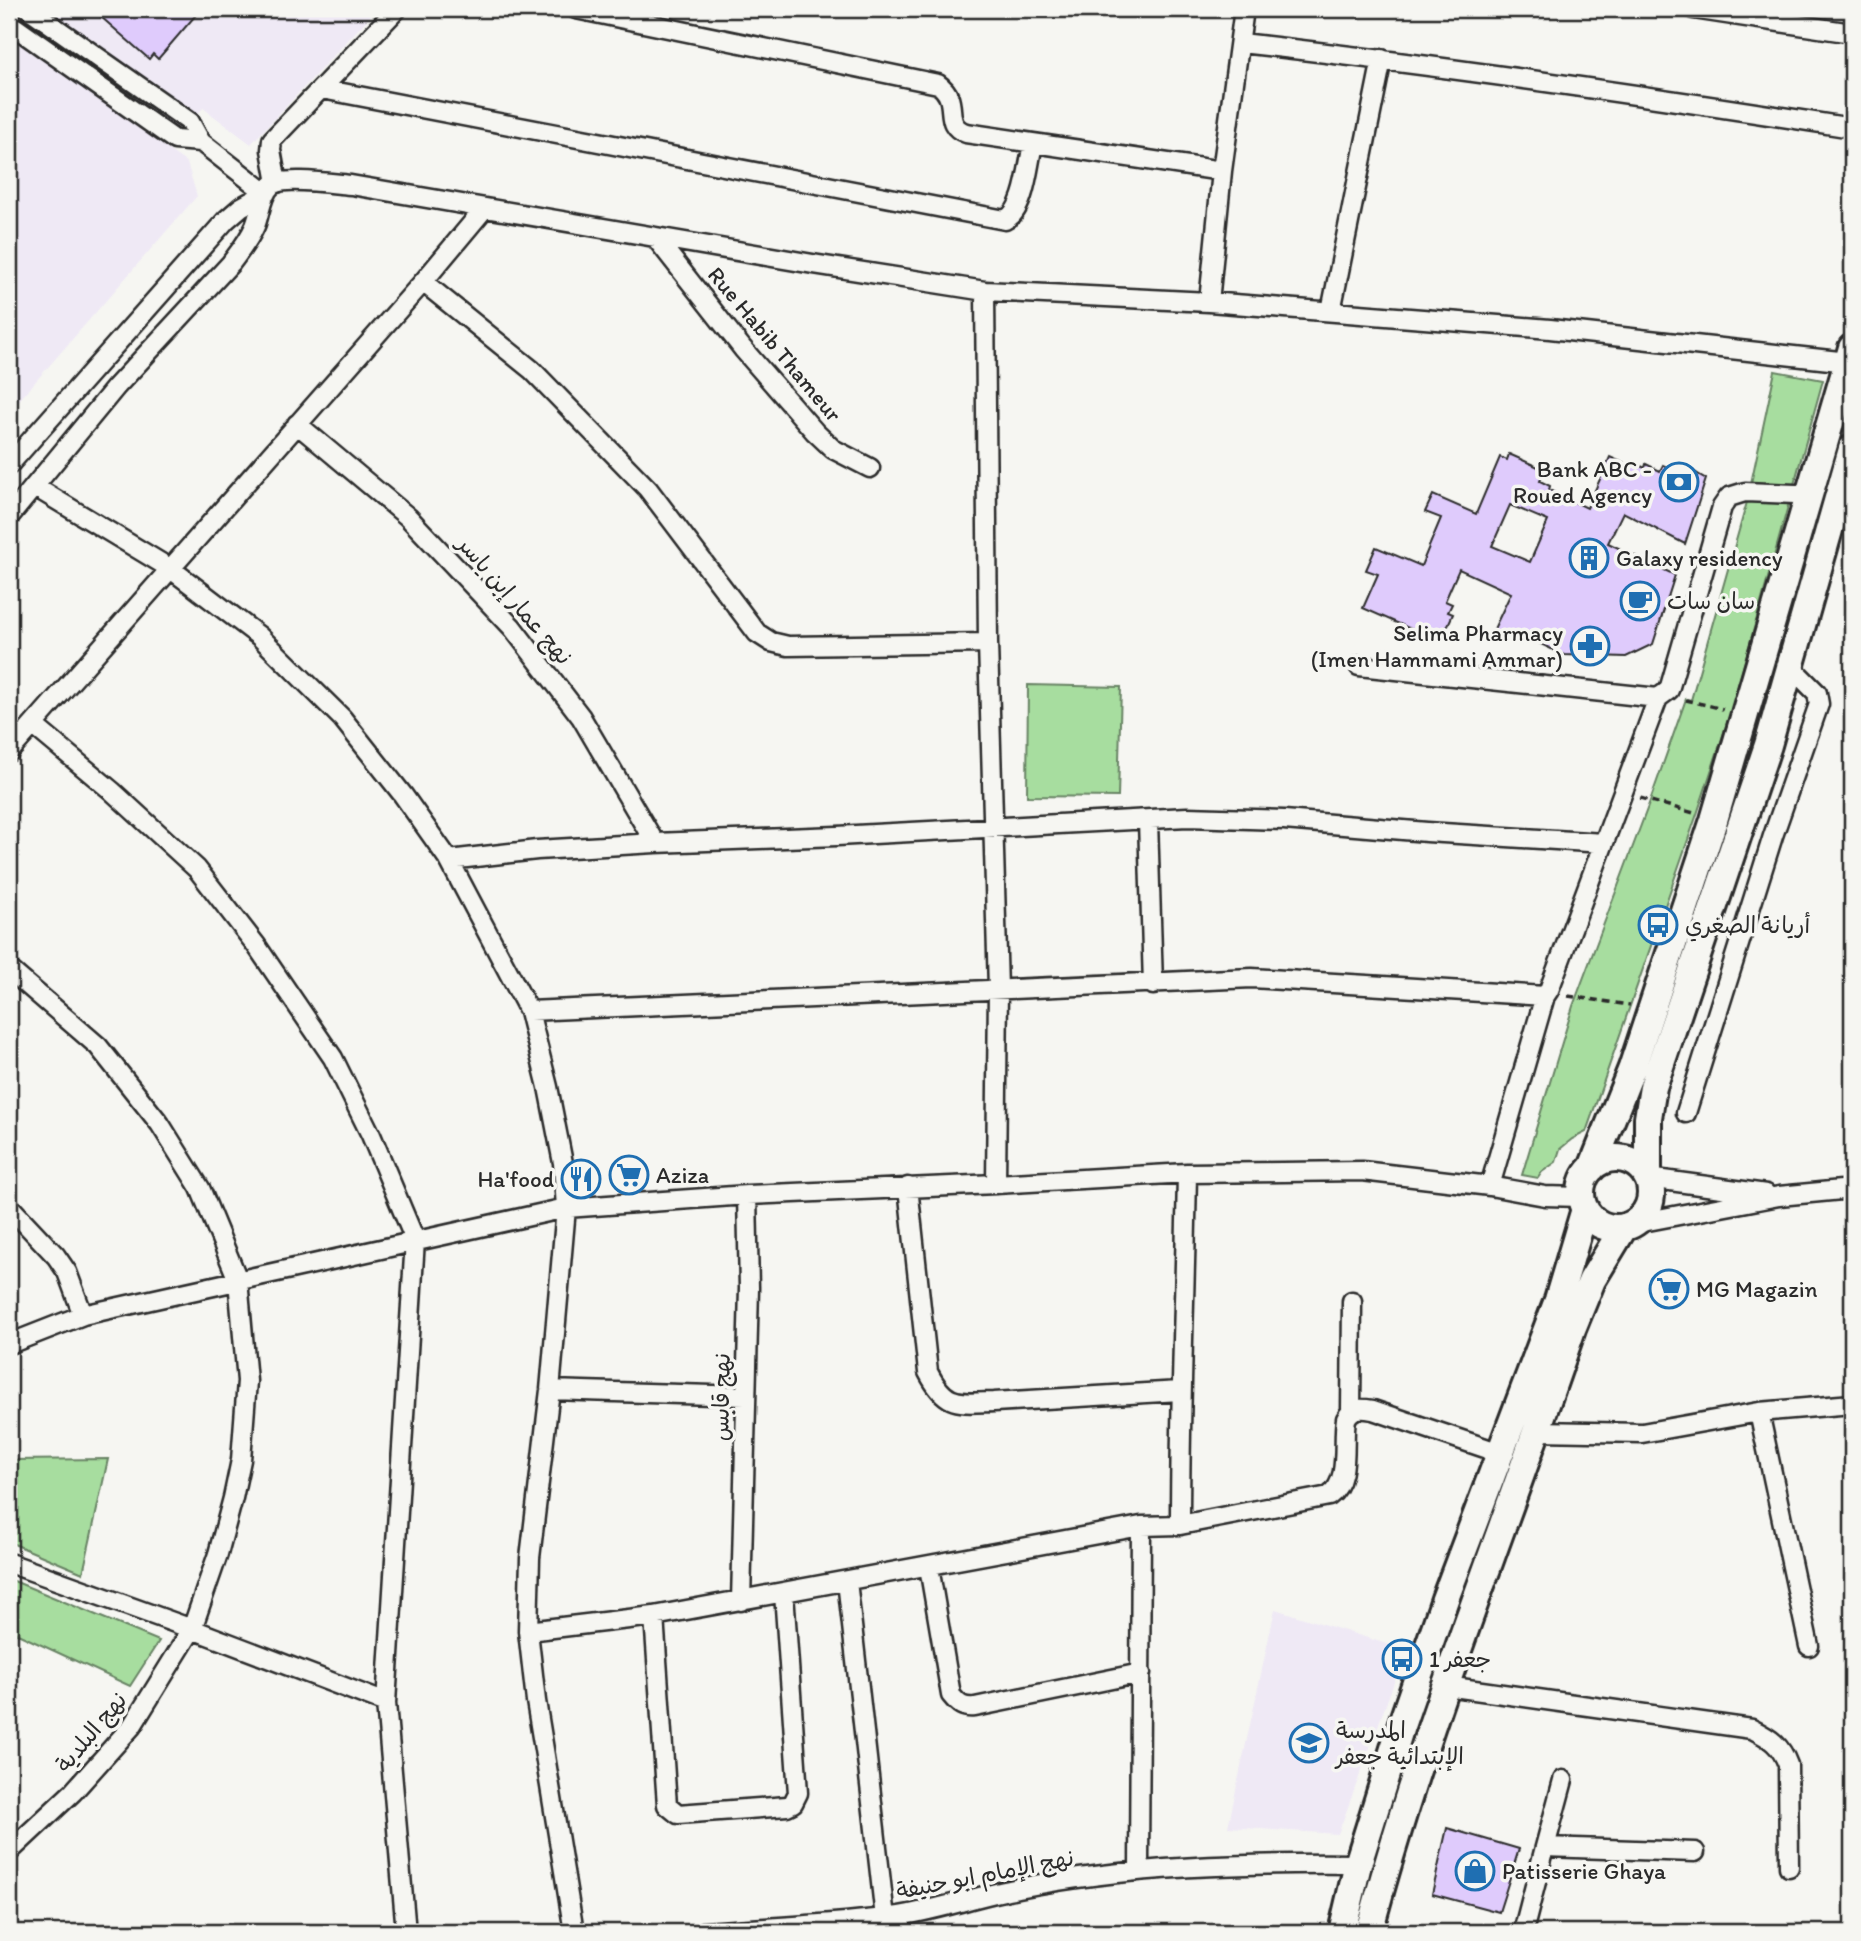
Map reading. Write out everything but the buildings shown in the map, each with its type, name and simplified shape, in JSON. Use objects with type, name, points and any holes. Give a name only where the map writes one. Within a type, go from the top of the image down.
[{"type":"street","points":[[29,9],[190,122],[201,142],[272,188]]},
{"type":"street","points":[[9,517],[116,387],[245,245],[272,188],[272,140],[397,9]]},
{"type":"street","points":[[576,9],[938,84],[950,96],[951,116],[958,130],[1033,144],[1222,171]]},
{"type":"street","points":[[1209,302],[1222,171],[1244,9]]},
{"type":"street","points":[[1693,9],[1852,33]]},
{"type":"street","points":[[9,23],[175,140],[201,142]]},
{"type":"street","points":[[1241,43],[1382,59],[1644,95],[1852,128]]},
{"type":"street","points":[[1331,311],[1382,59]]},
{"type":"street","points":[[322,89],[1005,220],[1016,212],[1033,144]]},
{"type":"street","points":[[9,465],[226,220],[241,207],[272,188],[314,181],[985,291],[1331,311],[1850,355],[1714,820],[1632,1068],[1592,1168],[1582,1186],[1583,1203],[1558,1300],[1401,1726],[1359,1864],[1342,1932]]},
{"type":"street","points":[[9,752],[424,282],[484,209]]},
{"type":"street","name":"Rue Habib Thameur","points":[[655,237],[743,349],[815,432],[833,449],[870,468]]},
{"type":"street","points":[[424,282],[532,370],[648,489],[757,633],[771,642],[788,646],[988,643]]},
{"type":"street","points":[[985,291],[988,643],[998,989],[996,1184]]},
{"type":"street","name":"نهج عمار إبن ياسر","points":[[297,424],[408,517],[512,627],[581,717],[655,843]]},
{"type":"street","points":[[1368,1932],[1397,1828],[1572,1329],[1592,1280],[1628,1225],[1647,1209],[1651,1199],[1648,1178],[1648,1118],[1653,1087],[1768,745],[1852,450]]},
{"type":"street","points":[[34,487],[171,569],[258,636],[342,718],[403,795],[449,860],[529,1011],[563,1163],[566,1208],[550,1390],[530,1558],[527,1631],[574,1932]]},
{"type":"street","points":[[1490,1186],[1547,993],[1622,790],[1663,694],[1722,507],[1728,497],[1745,492],[1795,494]]},
{"type":"street","points":[[1359,666],[1663,694]]},
{"type":"street","points":[[1686,1113],[1773,836],[1819,705],[1817,693],[1791,667]]},
{"type":"street","points":[[33,725],[112,791],[197,869],[256,945],[333,1058],[371,1135],[415,1240],[386,1703],[406,1932]]},
{"type":"street","points":[[449,860],[537,850],[655,843],[1187,817],[1284,820],[1604,843]]},
{"type":"street","points":[[1148,820],[1153,985]]},
{"type":"street","name":"نهج البلدية","points":[[9,969],[98,1046],[160,1124],[200,1188],[238,1280],[247,1381],[241,1460],[218,1554],[192,1629],[132,1726],[73,1792],[9,1852]]},
{"type":"street","points":[[529,1011],[998,989],[1153,985],[1252,978],[1547,993]]},
{"type":"street","points":[[1592,1168],[1610,1159],[1620,1158],[1639,1166],[1648,1178],[1779,1196]]},
{"type":"street","points":[[9,1344],[83,1315],[566,1208],[747,1195],[1187,1173],[1362,1171],[1490,1186],[1583,1203]]},
{"type":"street","points":[[1180,1525],[1180,1391],[1187,1173]]},
{"type":"street","points":[[908,1186],[929,1372],[944,1396],[971,1403],[1180,1391]]},
{"type":"street","points":[[1583,1203],[1590,1216],[1606,1226],[1628,1225],[1779,1196],[1852,1189]]},
{"type":"street","name":"نهج قابس","points":[[741,1601],[748,1288],[747,1195]]},
{"type":"street","points":[[9,1206],[55,1256],[66,1272],[83,1315]]},
{"type":"street","points":[[527,1631],[654,1616],[1141,1527],[1180,1525],[1329,1496],[1335,1492],[1342,1479],[1345,1423],[1351,1412],[1352,1301]]},
{"type":"street","points":[[550,1390],[745,1395]]},
{"type":"street","points":[[1538,1431],[1642,1433],[1759,1412],[1852,1404]]},
{"type":"street","points":[[1351,1412],[1359,1408],[1373,1410],[1500,1453]]},
{"type":"street","points":[[1759,1412],[1809,1646]]},
{"type":"street","points":[[1139,1871],[1141,1527]]},
{"type":"street","points":[[9,1563],[386,1703]]},
{"type":"street","points":[[929,1567],[951,1695],[965,1708],[1142,1673]]},
{"type":"street","points":[[847,1581],[885,1918]]},
{"type":"street","points":[[654,1616],[667,1805],[672,1812],[678,1814],[787,1806],[793,1803],[798,1793],[784,1593]]},
{"type":"street","points":[[1446,1686],[1752,1729],[1771,1738],[1783,1751],[1788,1765],[1789,1867]]},
{"type":"street","points":[[1523,1932],[1563,1780]]},
{"type":"street","points":[[1545,1847],[1695,1852]]},
{"type":"street","name":"نهج الإمام ابو حنيفة","points":[[715,1932],[885,1918],[934,1911],[1018,1888],[1139,1871],[1267,1863],[1359,1864]]},
{"type":"path","points":[[1663,694],[1745,713]]},
{"type":"path","points":[[1622,790],[1650,802],[1714,820]]},
{"type":"path","points":[[1547,993],[1650,1009]]},
{"type":"shaded area","points":[[9,9],[377,9],[251,144],[203,108],[167,149],[187,163],[197,196],[9,412]]},
{"type":"shaded area","name":"المدرسة الإبتدائية جعفر","points":[[1275,1609],[1406,1650],[1338,1834],[1228,1827]]},
{"type":"green space","points":[[1775,371],[1823,380],[1731,711],[1586,1132],[1560,1149],[1556,1162],[1538,1178],[1522,1175],[1573,1006],[1686,699],[1691,700],[1747,502]]},
{"type":"green space","points":[[1028,685],[1121,687],[1118,797],[1027,796]]},
{"type":"green space","points":[[108,1459],[83,1573],[9,1542],[9,1460]]},
{"type":"green space","points":[[9,1579],[159,1641],[130,1686],[9,1630]]},
{"type":"place","name":"Bank ABC - Roued Agency","points":[[1679,482]]},
{"type":"place","name":"Galaxy residency","points":[[1589,558]]},
{"type":"place","name":"سان سات","points":[[1640,601]]},
{"type":"place","name":"Selima Pharmacy (Imen Hammami Ammar)","points":[[1590,646]]},
{"type":"place","name":"أريانة الصغري","points":[[1658,925]]},
{"type":"place","name":"Aziza","points":[[629,1175]]},
{"type":"place","name":"Ha'food","points":[[581,1179]]},
{"type":"place","name":"MG Magazin","points":[[1669,1289]]},
{"type":"place","name":"جعفر 1","points":[[1402,1659]]},
{"type":"place","name":"المدرسة الإبتدائية جعفر","points":[[1309,1743]]},
{"type":"place","name":"Patisserie Ghaya","points":[[1475,1871]]}]
